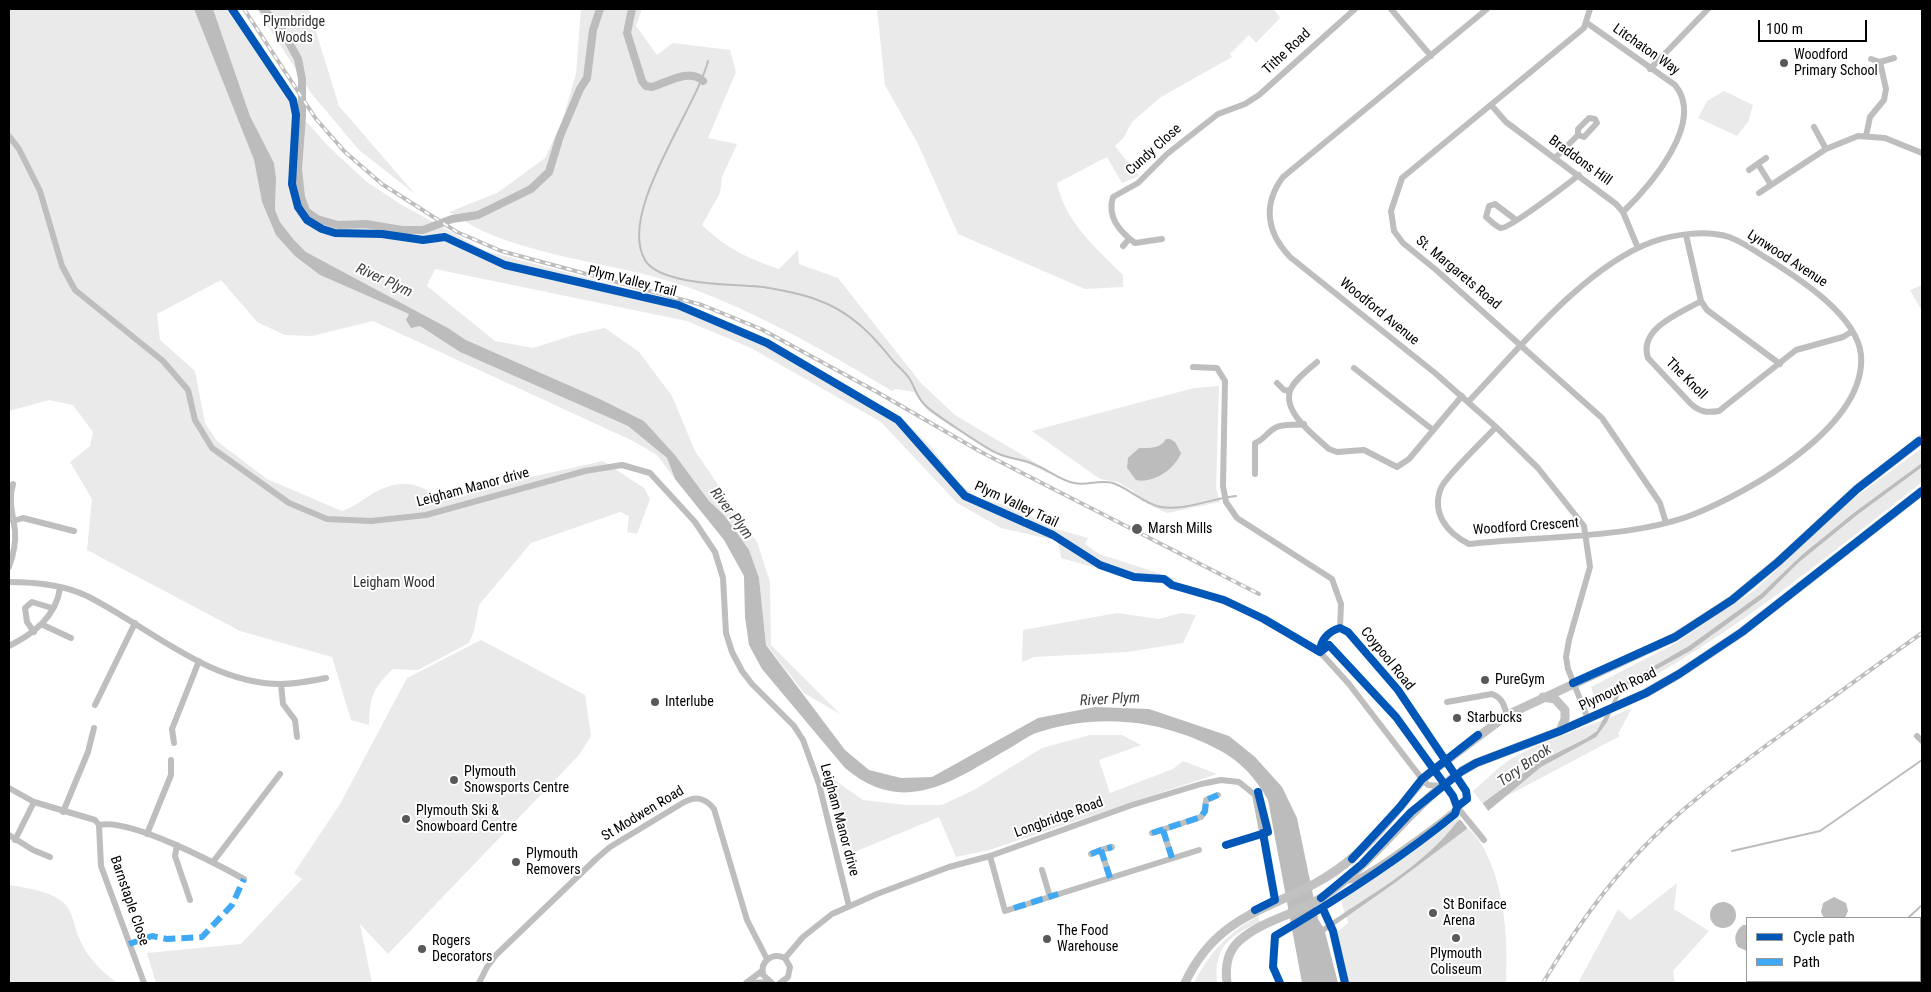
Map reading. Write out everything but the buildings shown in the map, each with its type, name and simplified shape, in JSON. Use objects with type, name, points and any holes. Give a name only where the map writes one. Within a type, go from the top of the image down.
[{"type":"main road","name":"Plymouth Road","points":[[1184,983],[1198,957],[1219,934],[1240,918],[1312,883],[1352,859],[1432,770],[1507,715],[1675,637],[1732,600],[1778,562],[1857,489],[1922,439]]},
{"type":"main road","name":"Plymouth Road","points":[[1227,983],[1229,955],[1239,941],[1256,929],[1321,898],[1342,881],[1411,812],[1462,771],[1646,693],[1717,650],[1922,491]]},
{"type":"main road","points":[[1543,697],[1554,699],[1565,710],[1565,719],[1560,731]]},
{"type":"street","name":"Tithe Road","points":[[1259,95],[1355,9]]},
{"type":"street","points":[[1391,9],[1431,56]]},
{"type":"street","name":"Woodford Avenue","points":[[1487,9],[1283,177],[1273,197],[1270,222],[1273,235],[1290,257],[1462,396],[1496,427],[1538,468],[1561,494],[1584,526],[1587,534],[1590,567],[1566,657],[1573,683],[1588,719]]},
{"type":"street","points":[[1587,23],[1590,9]]},
{"type":"street","points":[[1650,69],[1708,9]]},
{"type":"street","name":"Litchaton Way","points":[[1587,23],[1675,85],[1682,93],[1685,103],[1684,121],[1671,150],[1651,183],[1623,212]]},
{"type":"street","name":"St. Margarets Road","points":[[1587,23],[1584,28],[1492,106],[1402,178],[1391,211],[1394,231],[1403,243],[1522,345],[1602,418],[1660,503],[1666,523]]},
{"type":"street","points":[[1872,58],[1880,62],[1894,58]]},
{"type":"street","points":[[1866,136],[1870,117],[1884,100],[1886,89],[1880,62]]},
{"type":"street","name":"Cundy Close","points":[[1129,239],[1115,224],[1111,216],[1110,206],[1113,197],[1138,183],[1167,154],[1218,114],[1245,104],[1259,95]]},
{"type":"street","name":"Braddons Hill","points":[[1492,106],[1506,122],[1612,200],[1623,212],[1638,248]]},
{"type":"street","points":[[1814,127],[1826,148]]},
{"type":"street","points":[[1555,158],[1578,135]]},
{"type":"street","name":"Leigham Manor drive","points":[[9,136],[19,148],[40,191],[62,266],[75,290],[163,361],[188,390],[195,420],[212,448],[289,504],[327,519],[371,521],[426,515],[585,471],[622,465],[650,473],[694,522],[715,552],[723,578],[726,632],[732,652],[742,671],[752,684],[794,726],[803,740],[819,784],[850,906]]},
{"type":"street","points":[[1759,193],[1826,148],[1858,136],[1903,143],[1922,153]]},
{"type":"street","points":[[1749,170],[1766,158]]},
{"type":"street","points":[[1758,164],[1771,185]]},
{"type":"street","points":[[1516,220],[1495,204],[1489,206],[1486,212],[1486,216],[1500,228],[1504,228],[1516,220],[1579,175]]},
{"type":"street","name":"Lynwood Avenue","points":[[1468,402],[1578,289],[1606,267],[1652,242],[1686,235],[1714,234],[1742,242],[1821,295],[1851,332],[1859,347],[1861,356],[1859,378],[1853,392],[1830,425],[1792,458],[1738,493],[1691,515],[1666,523],[1587,534]]},
{"type":"street","points":[[1686,235],[1701,301],[1707,310],[1780,364]]},
{"type":"street","points":[[1123,246],[1129,239],[1135,243],[1162,239]]},
{"type":"street","name":"The Knoll","points":[[1701,301],[1651,333],[1645,349],[1648,358],[1697,410],[1708,413],[1719,411],[1796,350],[1843,337],[1851,332]]},
{"type":"street","points":[[1316,362],[1294,384],[1290,391],[1292,411],[1329,449],[1337,452],[1364,450],[1397,467],[1409,459],[1462,396]]},
{"type":"street","points":[[1193,368],[1217,368],[1225,381],[1224,494],[1226,502],[1237,518],[1332,579],[1341,604],[1340,628]]},
{"type":"street","points":[[1354,368],[1433,430]]},
{"type":"street","points":[[1277,383],[1284,390],[1290,391]]},
{"type":"street","points":[[1255,474],[1255,443],[1261,441],[1273,428],[1280,425],[1304,424]]},
{"type":"street","name":"Woodford Crescent","points":[[1496,427],[1442,486],[1439,513],[1445,527],[1454,537],[1469,544],[1587,534]]},
{"type":"street","points":[[9,567],[14,544],[10,500],[13,484]]},
{"type":"street","points":[[13,521],[23,518],[74,531]]},
{"type":"street","points":[[9,582],[37,583],[87,596],[199,661],[240,677],[281,684],[326,678]]},
{"type":"street","points":[[1172,586],[1200,592],[1237,606],[1289,633],[1320,652],[1349,684],[1422,779],[1428,785],[1442,786]]},
{"type":"street","points":[[9,646],[43,625],[59,595],[60,588]]},
{"type":"street","points":[[34,632],[27,622],[25,608],[32,602],[52,608]]},
{"type":"street","points":[[95,705],[135,624]]},
{"type":"street","points":[[43,625],[71,638]]},
{"type":"street","name":"Coypool Road","points":[[1320,652],[1324,639],[1334,630],[1340,628],[1348,632],[1398,690],[1468,796],[1457,807],[1368,872],[1357,879],[1342,881]]},
{"type":"street","points":[[174,742],[172,729],[199,661]]},
{"type":"street","points":[[281,684],[283,704],[295,720],[297,737]]},
{"type":"street","points":[[1447,702],[1492,694],[1499,696],[1507,715]]},
{"type":"street","points":[[63,812],[88,752],[94,728]]},
{"type":"street","points":[[147,834],[171,775],[171,760]]},
{"type":"street","points":[[214,862],[280,774]]},
{"type":"street","name":"Longbridge Road","points":[[785,958],[817,924],[850,906],[949,867],[990,856],[1132,805],[1221,780],[1239,782],[1255,794],[1275,900]]},
{"type":"street","points":[[9,788],[34,802],[95,820],[99,825],[111,824],[147,834],[176,845],[214,862],[244,879]]},
{"type":"street","points":[[1152,833],[1201,817],[1205,809],[1205,801],[1218,795]]},
{"type":"street","name":"St Modwen Road","points":[[479,983],[487,966],[496,955],[610,847],[689,799],[698,798],[706,800],[714,808],[747,920],[767,959]]},
{"type":"street","points":[[15,840],[34,802]]},
{"type":"street","points":[[1457,807],[1484,840]]},
{"type":"street","name":"Barnstaple Close","points":[[99,825],[99,850],[104,874],[144,983]]},
{"type":"street","points":[[1164,830],[1172,858]]},
{"type":"street","points":[[9,835],[15,840],[50,857]]},
{"type":"street","points":[[176,845],[175,856],[190,900]]},
{"type":"street","points":[[1091,854],[1112,847]]},
{"type":"street","points":[[1101,850],[1110,878]]},
{"type":"street","points":[[990,856],[1005,911],[1199,850]]},
{"type":"street","points":[[1042,870],[1050,897]]},
{"type":"street","points":[[746,983],[762,971],[767,959],[776,956],[785,958],[790,967],[788,980],[780,983]]},
{"type":"street","points":[[762,971],[770,982]]},
{"type":"street","points":[[752,983],[770,982]]},
{"type":"green space","name":"Leigham Wood","points":[[9,9],[194,9],[254,160],[262,202],[320,275],[409,314],[420,326],[460,352],[628,426],[667,458],[675,479],[657,455],[633,441],[373,321],[312,336],[285,335],[257,322],[221,280],[157,314],[160,340],[195,371],[205,423],[217,441],[267,479],[342,511],[389,486],[398,484],[407,484],[425,489],[447,501],[522,479],[603,461],[644,488],[650,499],[637,534],[627,532],[629,516],[620,512],[531,543],[479,605],[474,631],[469,643],[418,670],[393,669],[373,694],[369,725],[351,720],[332,657],[240,631],[87,550],[92,499],[70,462],[90,446],[93,432],[73,405],[49,400],[9,411]]},
{"type":"green space","points":[[213,9],[234,9],[304,119],[328,146],[367,182],[402,205],[486,251],[675,301],[772,341],[906,422],[932,448],[957,482],[980,499],[1016,507],[1049,527],[1088,538],[1085,544],[1099,554],[1177,579],[1154,583],[1061,558],[1058,541],[1001,528],[957,503],[881,422],[751,348],[687,321],[435,269],[427,286],[495,341],[533,348],[577,334],[605,328],[639,352],[672,396],[695,451],[757,542],[770,582],[771,645],[840,714],[804,693],[766,644],[759,578],[724,515],[709,501],[675,455],[644,421],[600,399],[466,340],[448,328],[306,252],[294,240],[280,222],[275,210],[276,178],[274,163],[250,116]]},
{"type":"green space","name":"Plymbridge Woods","points":[[257,9],[309,9],[339,106],[415,194],[359,150],[311,93]]},
{"type":"green space","points":[[581,9],[642,9],[636,26],[657,55],[673,43],[730,50],[736,72],[708,138],[737,144],[722,177],[720,193],[702,225],[729,247],[757,261],[779,269],[798,250],[799,264],[838,278],[921,383],[955,415],[1051,472],[1047,473],[1026,462],[992,453],[928,411],[914,392],[896,389],[892,391],[795,336],[719,299],[643,274],[517,244],[486,233],[449,212],[497,193],[545,158],[562,122],[576,74]]},
{"type":"green space","points":[[877,9],[1274,9],[1280,18],[1256,43],[1249,35],[1230,54],[1232,57],[1161,97],[1132,122],[1124,137],[1115,146],[1139,176],[1122,183],[1107,157],[1057,183],[1061,197],[1074,222],[1092,244],[1123,275],[1123,287],[1085,289],[958,234],[918,144],[885,85]]},
{"type":"green space","points":[[1724,91],[1753,105],[1748,122],[1737,136],[1698,118],[1707,101]]},
{"type":"green space","points":[[1922,285],[1922,311],[1910,290]]},
{"type":"green space","points":[[1219,386],[1216,489],[1220,502],[1167,513],[1142,501],[1133,491],[1118,482],[1100,479],[1032,431],[1194,388]]},
{"type":"green space","points":[[1922,448],[1922,482],[1766,603],[1684,658],[1597,706],[1591,687],[1674,644],[1755,590],[1846,504]]},
{"type":"green space","points":[[1117,613],[1159,619],[1181,613],[1196,615],[1183,643],[1127,652],[1034,657],[1022,662],[1023,630]]},
{"type":"green space","name":"Plymouth Snowsports Centre","points":[[481,640],[585,695],[591,736],[579,755],[388,954],[360,924],[372,983],[156,983],[147,953],[241,944],[302,879],[294,873],[340,804],[407,678]]},
{"type":"green space","points":[[1632,708],[1618,734],[1620,736],[1505,797],[1488,811],[1473,791],[1505,763],[1534,747]]},
{"type":"green space","points":[[1090,735],[1122,735],[1141,745],[1099,760],[1110,793],[1173,769],[1183,761],[1217,774],[989,850],[956,857],[939,817],[845,856],[823,772],[863,800],[906,805],[942,805],[974,790],[1042,748]]},
{"type":"green space","name":"St Boniface Arena","points":[[1459,817],[1483,847],[1496,879],[1504,914],[1506,983],[1349,983],[1337,932],[1348,923],[1341,901]]},
{"type":"green space","points":[[1677,883],[1674,909],[1709,931],[1673,971],[1675,983],[1578,983],[1618,909],[1630,920]]},
{"type":"green space","points":[[9,885],[42,892],[65,904],[71,913],[83,947],[91,959],[117,983],[9,983]]},
{"type":"green space","points":[[1258,916],[1260,922],[1240,932],[1221,951],[1218,960],[1217,983],[1194,983],[1206,962],[1220,945],[1237,929]]},
{"type":"shaded area","name":"River Plym","points":[[194,9],[213,9],[250,116],[274,163],[276,178],[275,210],[280,222],[294,240],[306,252],[448,328],[466,340],[600,399],[644,421],[675,455],[709,501],[724,515],[749,550],[759,578],[766,645],[845,750],[869,770],[901,778],[932,777],[1038,718],[1095,707],[1149,709],[1229,736],[1255,757],[1282,787],[1297,818],[1318,919],[1323,927],[1395,879],[1428,853],[1457,822],[1539,762],[1597,731],[1621,685],[1689,646],[1761,594],[1803,554],[1855,512],[1922,463],[1922,467],[1857,515],[1798,563],[1763,598],[1690,651],[1626,686],[1622,690],[1607,722],[1596,737],[1541,767],[1464,831],[1325,932],[1338,983],[1302,983],[1268,800],[1252,776],[1243,767],[1214,747],[1188,736],[1152,726],[1114,721],[1095,721],[1076,723],[1035,733],[969,771],[929,789],[909,792],[888,791],[867,783],[845,768],[762,669],[749,645],[745,617],[744,576],[724,540],[675,479],[667,458],[628,426],[460,352],[420,326],[411,328],[406,320],[409,314],[320,275],[295,256],[276,235],[262,202],[254,160]]},
{"type":"shaded area","points":[[1166,439],[1175,442],[1181,453],[1174,465],[1163,474],[1149,480],[1136,480],[1127,468],[1128,458],[1139,448],[1151,448],[1161,445]]},
{"type":"shaded area","points":[[1834,897],[1846,903],[1848,911],[1845,917],[1824,917],[1821,912],[1823,903]]},
{"type":"shaded area","points":[[1723,902],[1732,906],[1736,915],[1732,924],[1723,928],[1714,924],[1710,915],[1714,906]]},
{"type":"shaded area","points":[[1746,925],[1746,951],[1738,947],[1735,938],[1740,927]]},
{"type":"pier","points":[[1481,801],[1489,812],[1468,829],[1459,818]]},
{"type":"waterway","points":[[263,9],[281,28],[298,59],[302,79],[302,116],[298,169],[301,197],[306,211],[317,219],[338,225],[366,224],[402,230],[423,230],[452,219],[478,215],[531,189],[549,172],[560,136],[580,89],[587,78],[593,30],[600,9]]},
{"type":"waterway","points":[[632,9],[627,33],[642,81],[646,86],[652,87],[685,76],[698,77],[703,81]]},
{"type":"waterway","points":[[708,61],[701,81],[649,189],[641,216],[639,240],[645,260],[653,269],[666,275],[699,282],[770,288],[803,295],[828,304],[850,317],[869,333],[911,381],[922,402],[938,415],[993,451],[1003,456],[1029,462],[1069,482],[1079,484],[1113,483],[1149,503],[1170,508],[1236,496]]},
{"type":"waterway","points":[[1732,851],[1820,831],[1922,760]]},
{"type":"waterway","points":[[1909,917],[1922,905]]},
{"type":"railway","points":[[244,9],[316,119],[345,152],[382,184],[457,232],[501,251],[702,305],[761,329],[877,392],[981,452],[1259,594]]},
{"type":"railway","points":[[1543,983],[1599,898],[1625,867],[1671,820],[1742,764],[1922,633]]},
{"type":"marked path","points":[[1152,833],[1201,817],[1205,811],[1206,800],[1218,795]]},
{"type":"marked path","points":[[1163,830],[1172,858]]},
{"type":"marked path","points":[[1110,878],[1101,850],[1112,847]]},
{"type":"marked path","points":[[1091,854],[1101,850]]},
{"type":"marked path","points":[[129,944],[152,936],[167,939],[202,937],[232,905],[244,879]]},
{"type":"marked path","points":[[1014,908],[1058,894]]},
{"type":"cycle path","name":"Plym Valley Trail","points":[[232,9],[293,100],[296,115],[292,184],[298,207],[307,220],[322,229],[335,233],[382,234],[423,240],[445,237],[505,265],[678,305],[767,343],[898,420],[965,496],[1053,535],[1100,565],[1134,577],[1164,579],[1172,585],[1224,600],[1264,619],[1320,652]]},
{"type":"cycle path","points":[[1573,683],[1675,637],[1732,600],[1778,562],[1857,489],[1919,441]]},
{"type":"cycle path","points":[[1321,898],[1362,864],[1411,812],[1462,771],[1476,763],[1560,731],[1646,693],[1679,674],[1742,632],[1922,491]]},
{"type":"cycle path","points":[[1320,652],[1323,640],[1332,631],[1340,628],[1348,632],[1398,690],[1466,791],[1467,799],[1457,807]]},
{"type":"cycle path","points":[[1280,983],[1273,967],[1275,936],[1390,863],[1455,814],[1457,807],[1453,796],[1396,717],[1329,645],[1320,652]]},
{"type":"cycle path","points":[[1352,859],[1400,807],[1422,779],[1478,735]]},
{"type":"cycle path","points":[[1226,845],[1268,832],[1258,792]]},
{"type":"cycle path","points":[[1255,910],[1275,900],[1263,833]]},
{"type":"cycle path","points":[[1323,909],[1333,931],[1345,983]]},
{"type":"place","name":"Woodford Primary School","points":[[1784,63]]},
{"type":"place","name":"Marsh Mills","points":[[1137,529]]},
{"type":"place","name":"PureGym","points":[[1485,680]]},
{"type":"place","name":"Interlube","points":[[655,702]]},
{"type":"place","name":"Starbucks","points":[[1457,718]]},
{"type":"place","name":"Plymouth Snowsports Centre","points":[[454,780]]},
{"type":"place","name":"Plymouth Ski & Snowboard Centre","points":[[406,819]]},
{"type":"place","name":"Plymouth Removers","points":[[516,862]]},
{"type":"place","name":"St Boniface Arena","points":[[1433,913]]},
{"type":"place","name":"Plymouth Coliseum","points":[[1456,938]]},
{"type":"place","name":"The Food Warehouse","points":[[1047,939]]},
{"type":"place","name":"Rogers Decorators","points":[[422,949]]},
{"type":"water label","name":"Tory Brook","points":[[1525,766]]}]
